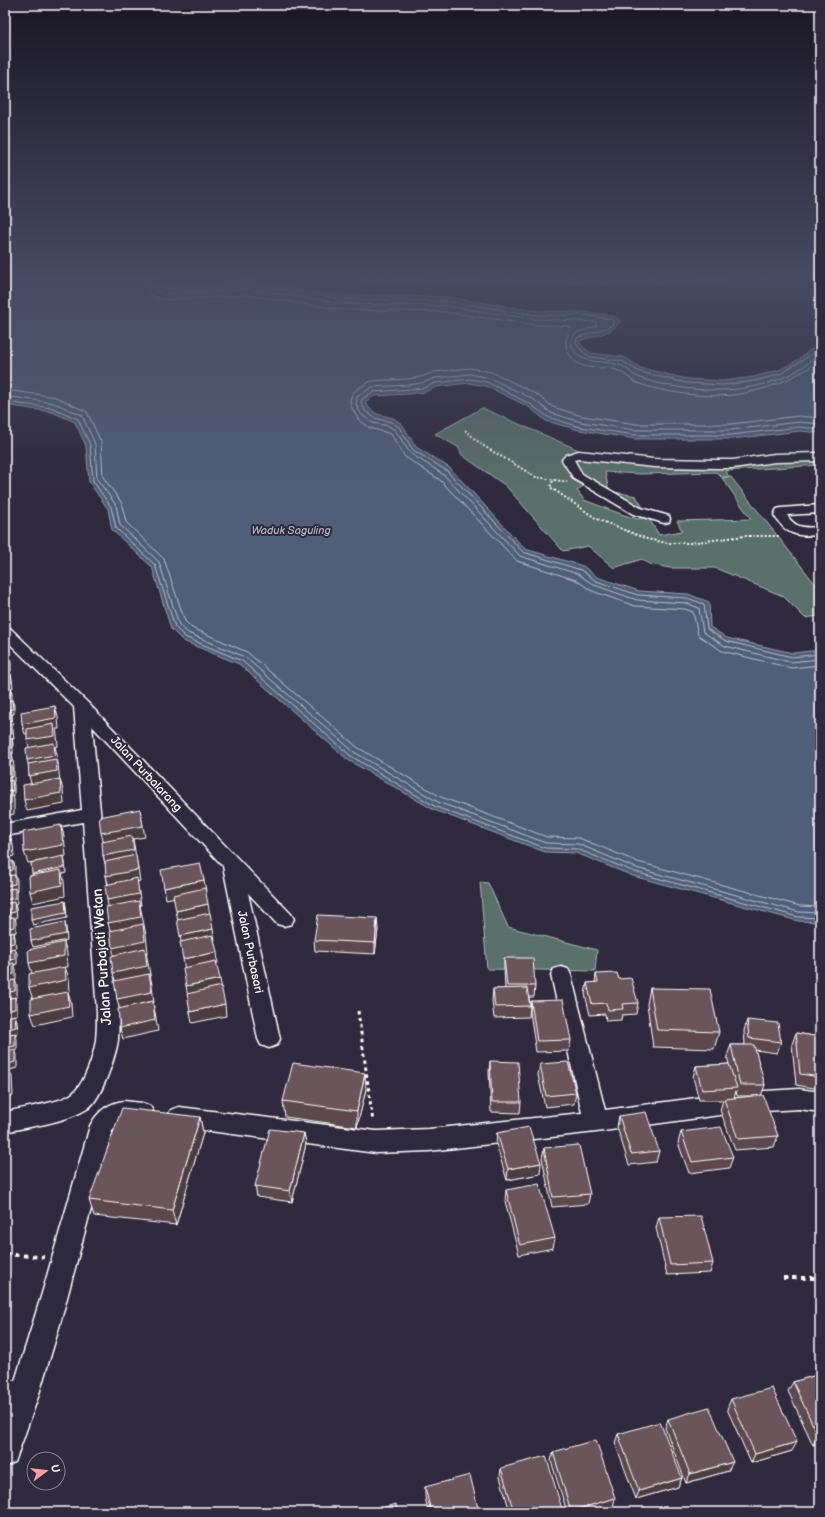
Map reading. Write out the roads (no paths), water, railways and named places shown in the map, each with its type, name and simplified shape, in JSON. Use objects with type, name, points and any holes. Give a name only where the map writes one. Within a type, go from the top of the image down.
[{"type":"street","points":[[664,519],[637,511],[578,476],[570,466],[568,460],[570,457],[580,455],[654,463],[733,464],[775,458],[820,457]]},
{"type":"street","points":[[820,509],[787,511],[781,512],[780,515],[785,524],[792,529],[806,532],[820,531]]},
{"type":"street","name":"Jalan Purbalarang","points":[[5,631],[82,706],[284,919]]},
{"type":"street","name":"Jalan Purbajati Wetan","points":[[5,1122],[67,1108],[81,1101],[87,1094],[98,1072],[107,1040],[108,1012],[90,815],[82,706]]},
{"type":"street","points":[[5,830],[90,815]]},
{"type":"street","name":"Jalan Purbasari","points":[[232,865],[269,1039]]},
{"type":"street","points":[[561,975],[596,1122]]},
{"type":"street","points":[[5,1452],[15,1395],[66,1259],[102,1126],[110,1116],[124,1110],[376,1142],[429,1140],[596,1122],[734,1103],[799,1098],[820,1102]]},
{"type":"water","name":"Waduk Saguling","points":[[5,347],[583,347],[591,353],[624,357],[641,368],[687,379],[723,381],[754,377],[779,370],[796,361],[815,347],[820,347],[820,433],[800,431],[732,439],[635,439],[579,430],[546,421],[529,407],[486,386],[469,383],[436,387],[425,392],[374,396],[365,402],[369,408],[377,414],[393,418],[402,424],[416,447],[450,468],[525,549],[583,566],[597,577],[639,591],[688,594],[709,602],[710,627],[727,638],[793,653],[820,650],[820,922],[798,921],[633,876],[576,853],[545,852],[434,810],[348,760],[239,664],[183,641],[171,629],[152,567],[112,530],[108,509],[89,482],[86,446],[75,422],[52,412],[5,405]]}]
